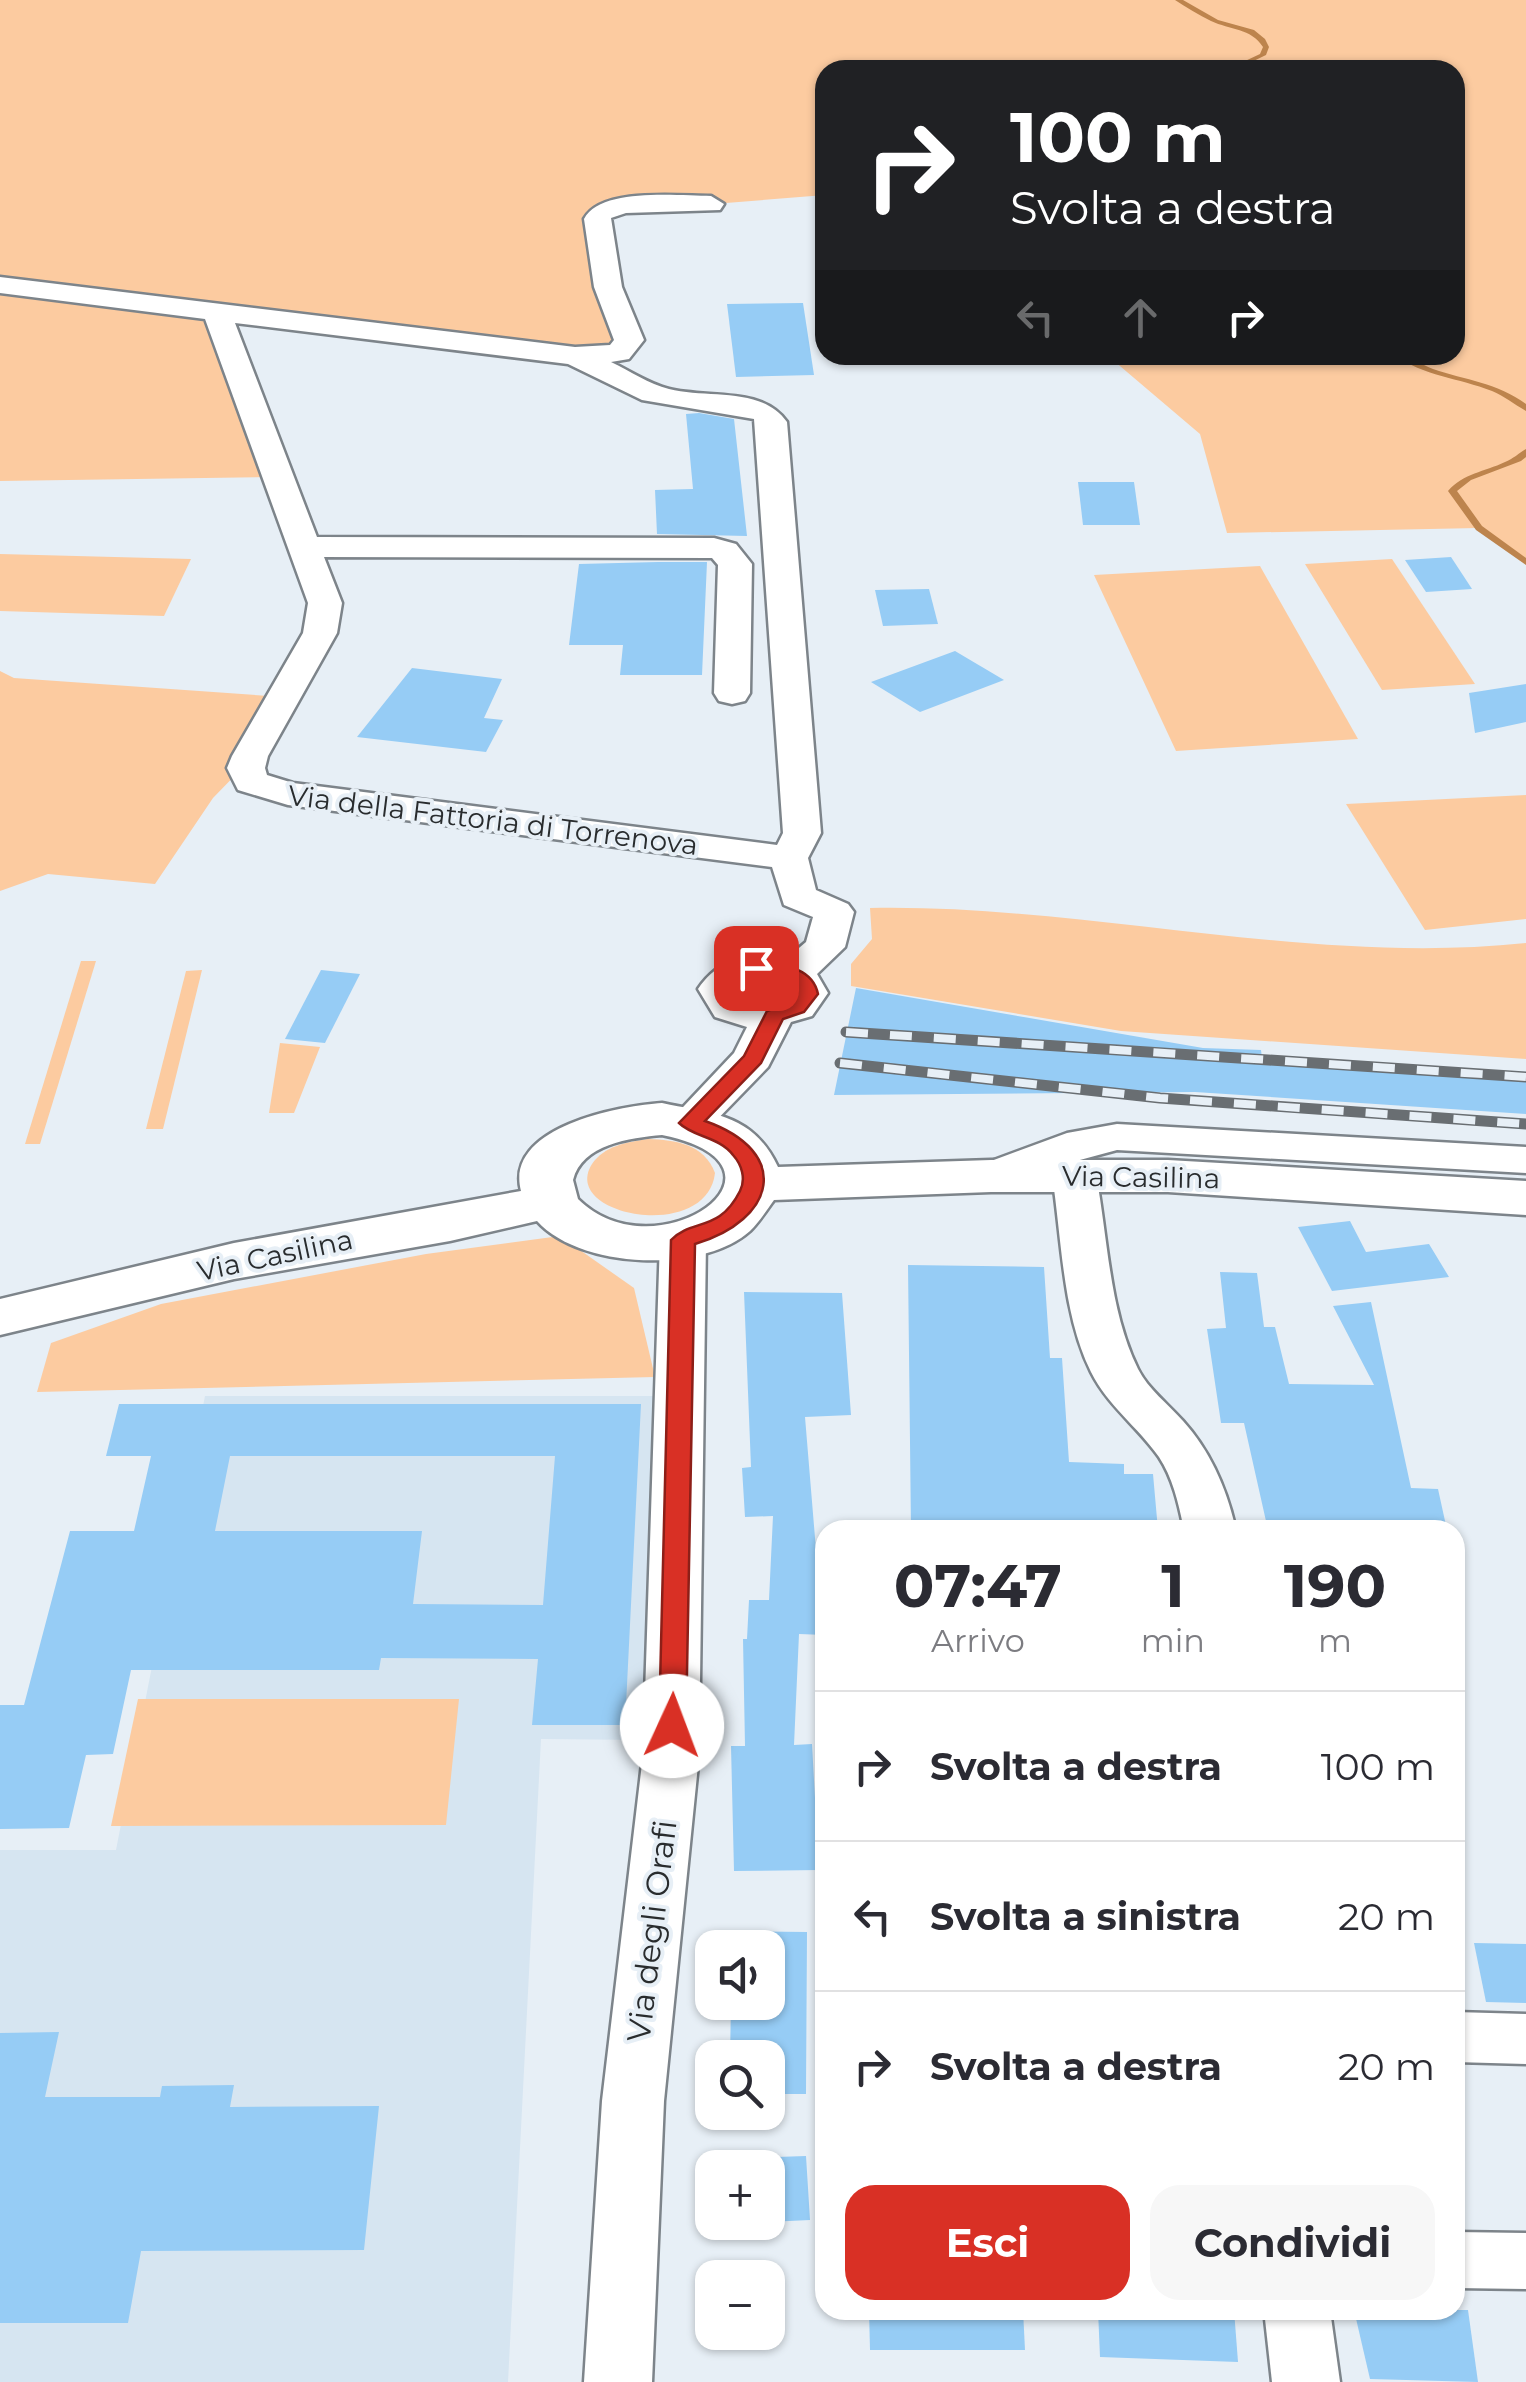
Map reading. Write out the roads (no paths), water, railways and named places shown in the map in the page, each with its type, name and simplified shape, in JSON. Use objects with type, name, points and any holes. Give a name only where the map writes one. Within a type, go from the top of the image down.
[{"type":"main road","points":[[662,1119],[718,1133],[741,1148],[754,1171],[755,1184],[733,1219],[708,1233],[651,1244],[600,1237],[573,1224],[551,1201],[546,1182],[561,1152],[578,1138],[629,1122],[662,1119]]},
{"type":"main road","name":"Via Casilina","points":[[755,1184],[1074,1175],[1280,1180],[1526,1198]]},
{"type":"main road","name":"Via Casilina","points":[[0,1317],[248,1258],[450,1224],[551,1201]]},
{"type":"street","points":[[0,284],[575,356],[620,353],[629,340],[603,269],[597,219],[600,213],[623,206],[711,204]]},
{"type":"street","name":"Via della Fattoria di Torrenova","points":[[216,312],[325,604],[320,634],[250,756],[246,773],[255,785],[288,794],[789,858]]},
{"type":"street","points":[[575,356],[665,398],[744,406],[770,418],[802,833],[789,858],[798,897],[834,912],[825,948],[793,974]]},
{"type":"street","points":[[304,547],[714,548],[735,564],[732,693]]},
{"type":"street","points":[[768,967],[793,974],[806,986],[804,1000],[797,1007],[774,1015],[732,1010],[723,1002],[718,989],[726,978],[745,969],[768,967]]},
{"type":"street","points":[[690,1123],[753,1058],[774,1015]]},
{"type":"street","points":[[991,1176],[1074,1144],[1118,1138],[1269,1143],[1526,1160]]},
{"type":"street","points":[[1074,1175],[1109,1359],[1124,1387],[1169,1436],[1190,1466],[1208,1520]]},
{"type":"street","name":"Via degli Orafi","points":[[618,2382],[636,2067],[671,1755],[683,1240]]},
{"type":"street","points":[[1465,2038],[1526,2039]]},
{"type":"street","points":[[1465,2260],[1526,2261]]},
{"type":"street","points":[[1298,2320],[1306,2382]]},
{"type":"waterway","points":[[1178,0],[1216,21],[1257,35],[1266,47],[1263,55],[1252,60]]},
{"type":"waterway","points":[[1417,365],[1497,390],[1526,408]]},
{"type":"waterway","points":[[1526,452],[1509,464],[1468,478],[1452,491],[1479,528],[1526,562]]},
{"type":"railway","points":[[846,1032],[1526,1077]]},
{"type":"railway","points":[[840,1063],[1160,1098],[1526,1124]]}]
